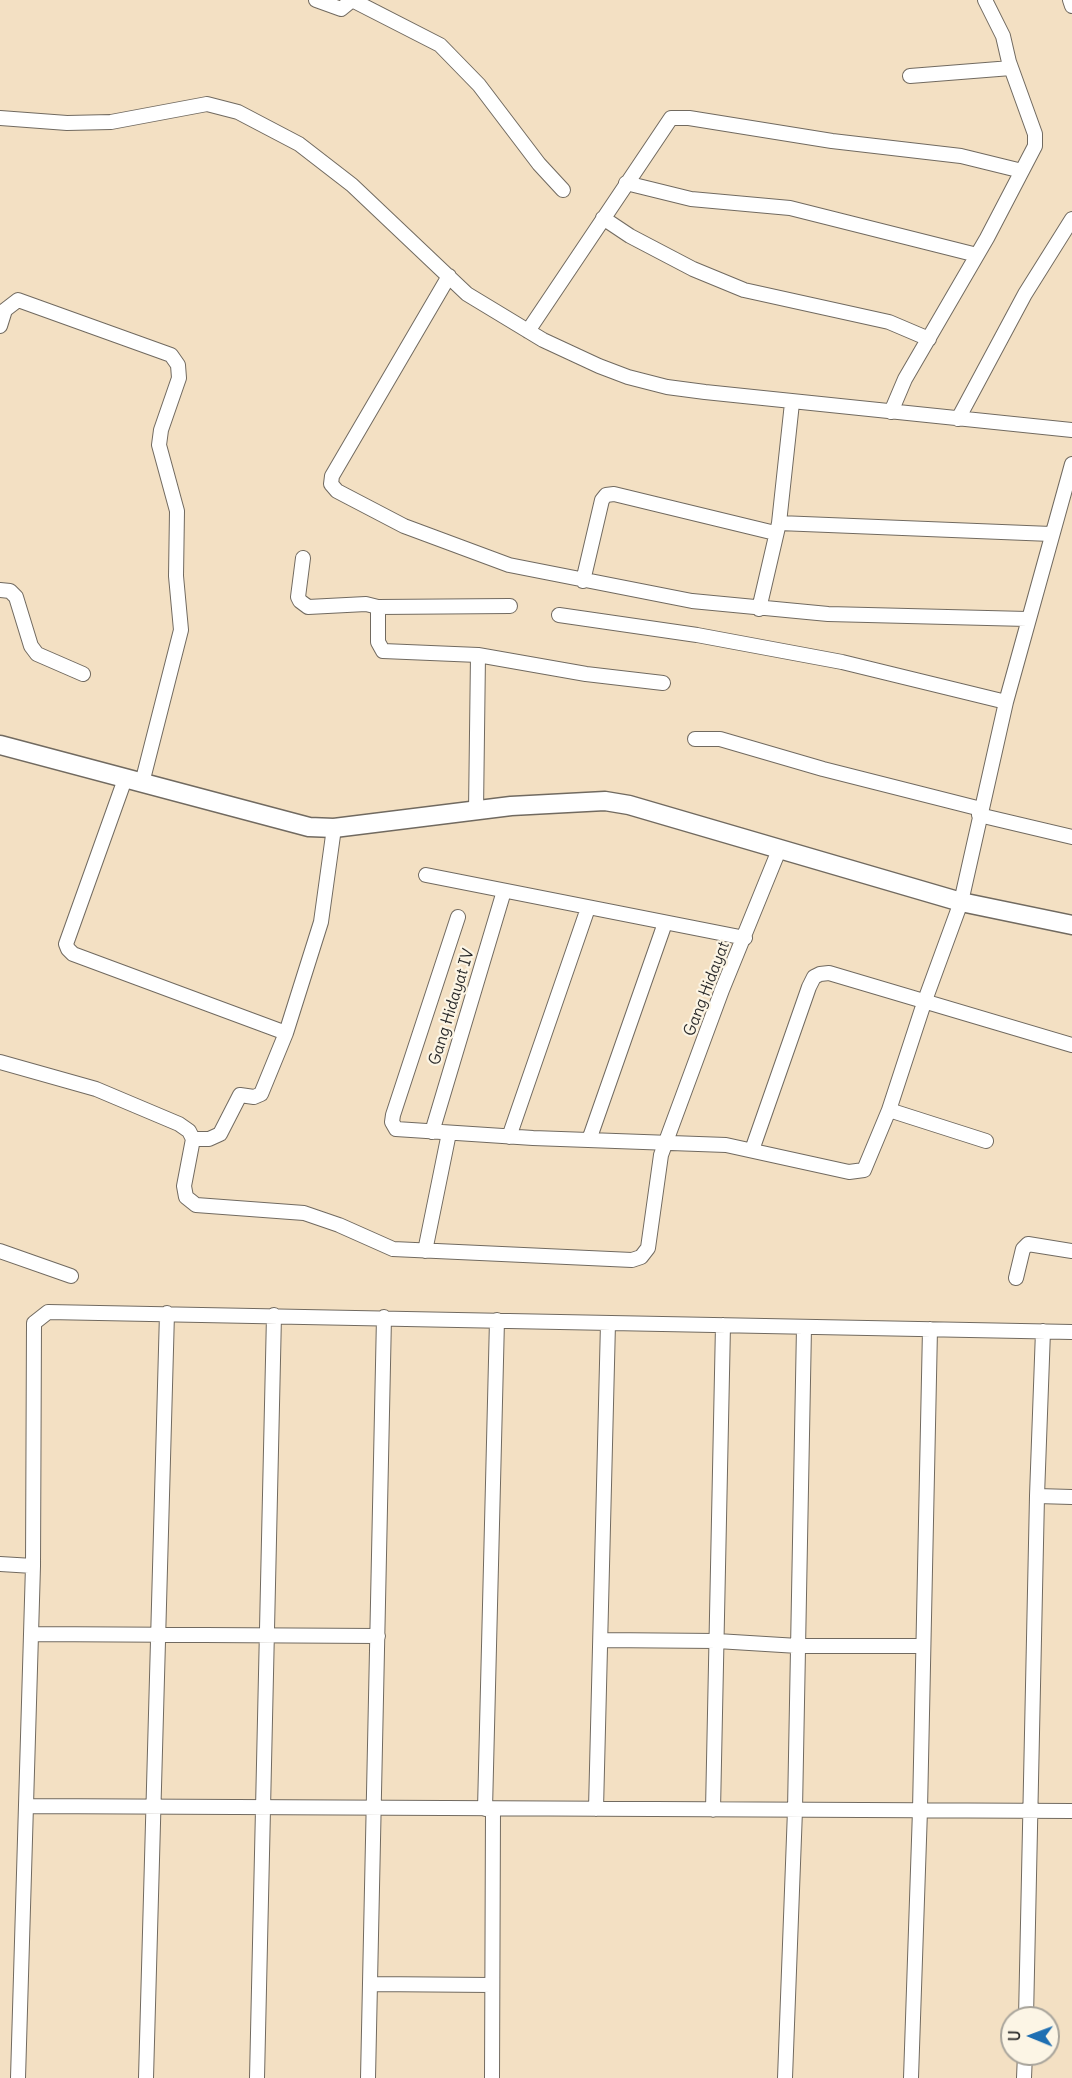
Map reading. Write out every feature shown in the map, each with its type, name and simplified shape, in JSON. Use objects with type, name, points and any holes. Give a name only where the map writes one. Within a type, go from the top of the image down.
[{"type":"street","points":[[316,0],[341,9],[352,0],[440,45],[479,85],[539,164],[563,190]]},
{"type":"street","points":[[891,412],[905,379],[977,255],[1035,146],[1035,134],[1011,68],[1003,36],[985,0]]},
{"type":"street","points":[[1070,0],[1072,6]]},
{"type":"street","points":[[910,76],[1011,68]]},
{"type":"street","points":[[0,118],[67,123],[111,122],[207,104],[238,112],[299,144],[352,185],[467,294],[543,340],[628,377],[668,387],[792,403],[1072,430]]},
{"type":"street","points":[[528,331],[671,118],[680,117],[832,141],[961,156],[1022,171]]},
{"type":"street","points":[[626,183],[692,199],[790,208],[977,255]]},
{"type":"street","points":[[603,218],[630,236],[693,269],[744,290],[890,322],[929,339]]},
{"type":"street","points":[[958,419],[1025,294],[1072,219]]},
{"type":"street","points":[[449,276],[332,476],[332,487],[404,526],[509,565],[692,601],[828,614],[1028,619]]},
{"type":"street","points":[[0,326],[5,310],[18,300],[171,355],[178,365],[179,378],[161,430],[159,445],[177,511],[176,576],[181,630],[133,781],[66,944],[68,949],[73,954],[286,1033]]},
{"type":"street","points":[[759,609],[777,528],[792,403]]},
{"type":"street","points":[[458,916],[392,1122],[399,1130],[509,1137],[726,1145],[849,1172],[861,1171],[889,1110],[960,902],[1006,702],[1072,464]]},
{"type":"street","points":[[583,580],[602,500],[606,495],[614,494],[777,528],[1051,534]]},
{"type":"street","points":[[303,558],[298,597],[308,607],[366,604],[378,607],[510,606]]},
{"type":"street","points":[[0,590],[10,591],[16,597],[31,646],[37,654],[83,674]]},
{"type":"street","points":[[378,607],[378,642],[383,651],[478,655],[586,674],[663,683]]},
{"type":"street","points":[[559,615],[697,635],[842,662],[1006,702]]},
{"type":"street","points":[[476,811],[478,655]]},
{"type":"street","points":[[695,739],[720,739],[1072,837]]},
{"type":"street","points":[[0,745],[309,828],[334,828],[476,811],[605,801],[629,805],[960,902],[1072,926]]},
{"type":"street","points":[[193,1138],[209,1139],[220,1134],[240,1095],[254,1097],[261,1094],[286,1033],[321,922],[334,828]]},
{"type":"street","name":"Gang Hidayat","points":[[425,1251],[632,1260],[641,1257],[648,1248],[661,1155],[668,1142],[722,990],[780,850]]},
{"type":"street","points":[[426,875],[745,938]]},
{"type":"street","name":"Gang Hidayat IV","points":[[432,1132],[504,891]]},
{"type":"street","points":[[509,1137],[588,908]]},
{"type":"street","points":[[589,1140],[665,923]]},
{"type":"street","points":[[752,1150],[814,977],[829,974],[1072,1045]]},
{"type":"street","points":[[0,1062],[96,1089],[179,1124],[189,1131],[193,1138],[184,1186],[190,1202],[304,1213],[339,1225],[393,1249],[425,1251],[449,1133]]},
{"type":"street","points":[[889,1110],[986,1141]]},
{"type":"street","points":[[1016,1278],[1023,1249],[1028,1244],[1072,1251]]},
{"type":"street","points":[[0,1251],[71,1275]]},
{"type":"street","points":[[18,2078],[33,1566],[36,1320],[48,1312],[58,1310],[1072,1332]]},
{"type":"street","points":[[146,2078],[167,1313]]},
{"type":"street","points":[[257,2078],[274,1315]]},
{"type":"street","points":[[368,2078],[384,1317]]},
{"type":"street","points":[[492,2078],[489,1809],[497,1320]]},
{"type":"street","points":[[597,1809],[608,1323]]},
{"type":"street","points":[[713,1810],[723,1325]]},
{"type":"street","points":[[785,2078],[795,1810],[804,1327]]},
{"type":"street","points":[[911,2078],[920,1810],[930,1329]]},
{"type":"street","points":[[1026,2006],[1037,1496],[1043,1331]]},
{"type":"street","points":[[1037,1496],[1072,1497]]},
{"type":"street","points":[[0,1564],[33,1566]]},
{"type":"street","points":[[31,1634],[378,1636]]},
{"type":"street","points":[[600,1640],[717,1641],[798,1646],[923,1646]]},
{"type":"street","points":[[26,1806],[1072,1811]]},
{"type":"street","points":[[370,1984],[492,1985]]}]
